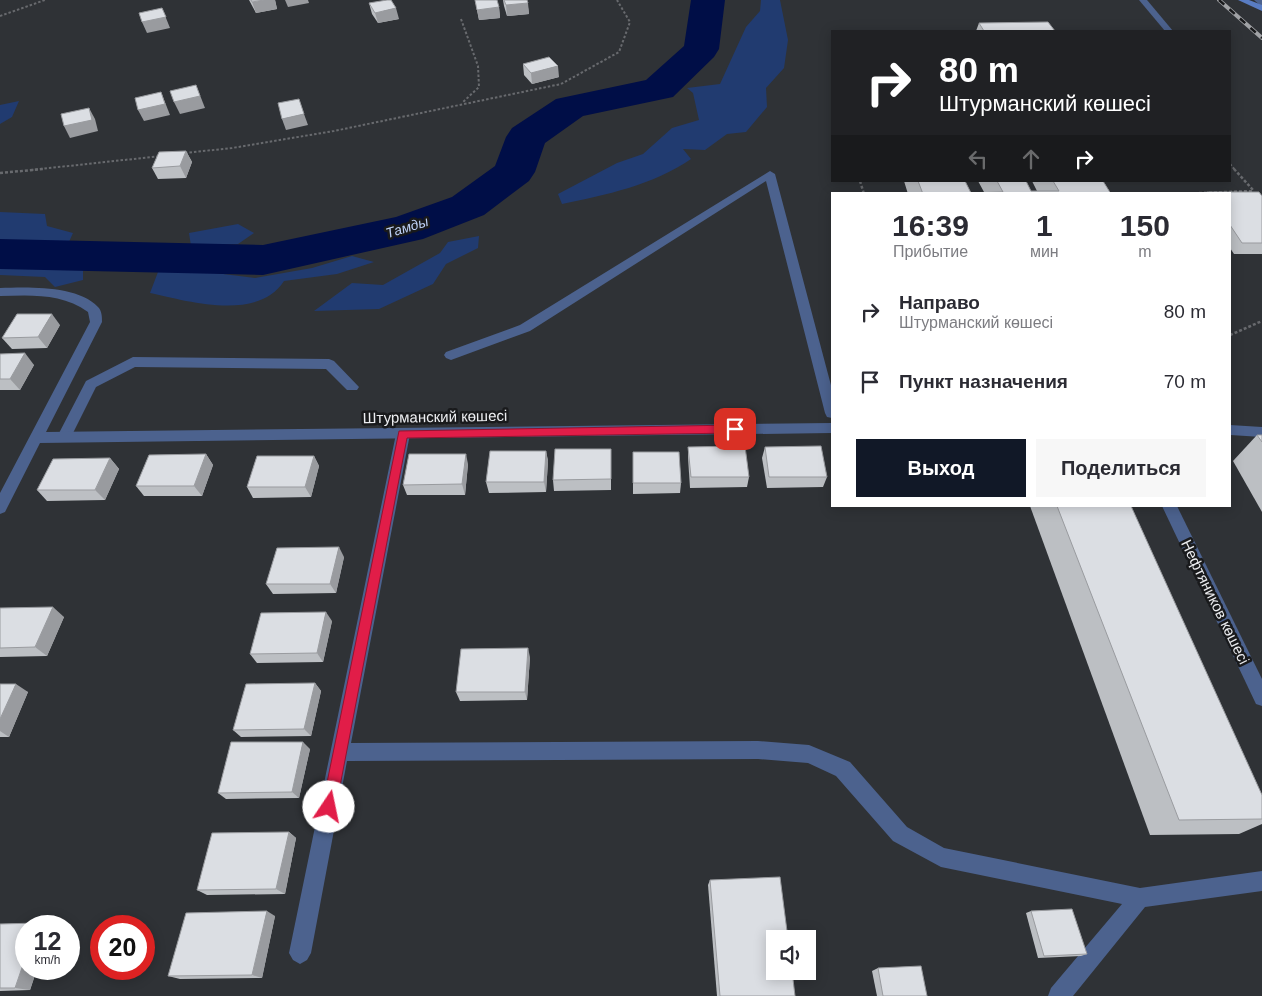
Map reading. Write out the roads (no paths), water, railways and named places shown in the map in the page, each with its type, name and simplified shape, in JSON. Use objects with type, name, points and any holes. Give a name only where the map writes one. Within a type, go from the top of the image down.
[{"type":"main road","points":[[1242,0],[1262,8]]},
{"type":"street","points":[[1143,0],[1168,30]]},
{"type":"street","points":[[1258,0],[1262,4]]},
{"type":"street","points":[[451,354],[525,328],[770,174],[831,409]]},
{"type":"street","points":[[0,292],[30,291],[66,296],[86,303],[94,310],[96,322],[38,438],[0,508]]},
{"type":"street","points":[[64,436],[91,384],[133,362],[329,364],[352,387]]},
{"type":"street","name":"Штурманский көшесі","points":[[38,438],[64,436],[403,434],[831,428]]},
{"type":"street","points":[[1231,430],[1262,432]]},
{"type":"street","points":[[300,953],[403,434]]},
{"type":"street","name":"Нефтяников көшесі","points":[[1169,507],[1262,698]]},
{"type":"street","points":[[340,752],[758,750],[809,754],[843,769],[900,834],[940,857],[1140,898],[1262,881]]},
{"type":"street","points":[[1059,996],[1140,898]]},
{"type":"waterway","name":"Тамды","points":[[0,254],[263,260],[407,229],[468,206],[514,172],[526,137],[570,107],[659,89],[701,49],[708,0]]},
{"type":"railway","points":[[1219,0],[1262,38]]}]
